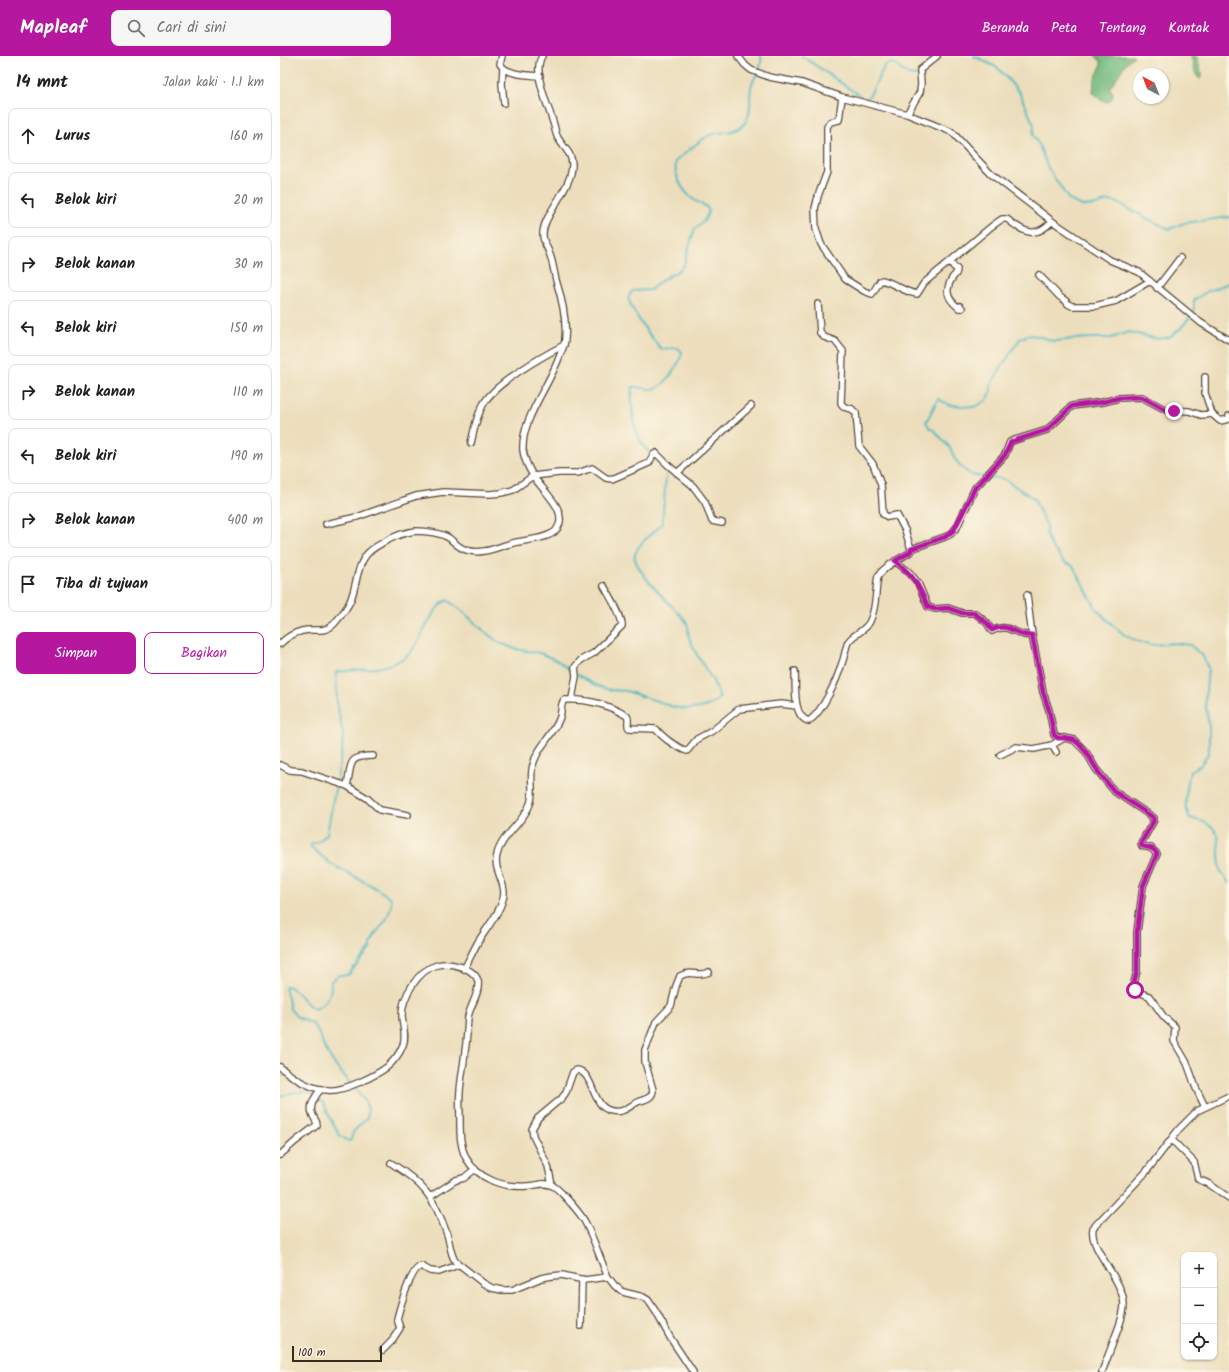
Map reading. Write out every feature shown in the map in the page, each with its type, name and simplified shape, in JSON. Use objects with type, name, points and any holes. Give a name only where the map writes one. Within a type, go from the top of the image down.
[{"type":"street","points":[[502,56],[500,64],[503,68],[502,84],[504,103]]},
{"type":"street","points":[[280,644],[291,634],[304,630],[324,630],[334,624],[348,606],[361,564],[365,557],[389,539],[415,531],[426,532],[445,536],[464,550],[484,551],[515,542],[542,537],[553,533],[558,528],[560,516],[553,500],[546,490],[532,476],[524,456],[523,448],[528,420],[551,378],[565,339],[563,303],[550,255],[543,238],[543,233],[547,221],[570,178],[572,163],[570,154],[557,136],[540,76],[539,62],[542,56]]},
{"type":"street","points":[[738,56],[751,70],[760,74],[802,84],[842,97],[907,114],[920,118],[955,134],[992,174],[1052,221],[1110,260],[1139,272],[1205,326],[1229,340]]},
{"type":"street","points":[[907,114],[920,92],[920,70],[937,56]]},
{"type":"street","points":[[503,68],[518,74],[540,76]]},
{"type":"street","points":[[842,97],[840,119],[838,121],[830,122],[827,127],[827,172],[819,191],[816,209],[816,229],[821,244],[845,279],[870,294],[874,292],[882,280],[896,284],[909,292],[917,294],[924,284],[950,261],[992,226],[1002,220],[1007,219],[1016,227],[1030,233],[1047,227],[1052,221]]},
{"type":"street","points":[[1157,288],[1180,258]]},
{"type":"street","points":[[950,261],[957,269],[957,272],[948,285],[950,300],[959,308],[960,306],[962,308]]},
{"type":"street","points":[[1039,274],[1060,297],[1072,306],[1094,306],[1116,301],[1150,281]]},
{"type":"street","points":[[818,304],[820,333],[824,337],[835,341],[842,351],[841,403],[844,407],[852,408],[856,413],[859,446],[873,464],[881,485],[882,514],[888,517],[897,514],[905,530],[911,549]]},
{"type":"street","points":[[471,443],[478,416],[483,404],[493,391],[520,371],[564,345]]},
{"type":"street","points":[[1204,377],[1205,393],[1212,414],[1220,421],[1228,419],[1229,416]]},
{"type":"street","points":[[795,671],[797,706],[801,716],[807,721],[810,720],[820,708],[835,682],[850,639],[864,630],[870,622],[875,606],[878,576],[895,561],[909,553],[911,549],[951,534],[957,527],[972,493],[1007,453],[1011,442],[1047,430],[1072,406],[1103,402],[1119,398],[1140,397],[1166,410],[1189,411],[1201,415],[1212,414]]},
{"type":"street","points":[[677,473],[751,406]]},
{"type":"street","points":[[326,524],[357,517],[416,496],[443,492],[501,493],[513,490],[532,476],[578,473],[592,468],[606,478],[612,479],[649,463],[653,455],[656,453],[700,494],[712,520],[722,523]]},
{"type":"street","points":[[895,561],[909,572],[918,584],[928,607],[935,609],[948,608],[962,613],[974,613],[987,623],[992,630],[1007,627],[1020,634],[1029,636],[1032,635]]},
{"type":"street","points":[[572,700],[576,676],[575,667],[581,660],[600,648],[622,626],[621,619],[604,586]]},
{"type":"street","points":[[1027,594],[1032,635],[1044,697],[1051,719],[1052,730],[1056,737],[1074,740],[1082,747],[1099,773],[1115,792],[1154,818],[1141,843],[1142,846],[1151,848],[1157,854],[1143,886],[1137,932],[1137,971],[1133,986],[1134,989],[1149,996],[1164,1017],[1175,1027],[1174,1041],[1187,1063],[1205,1107]]},
{"type":"street","points":[[464,969],[501,904],[504,893],[496,861],[497,854],[505,839],[519,823],[530,804],[532,798],[533,764],[556,727],[561,716],[563,701],[592,701],[610,707],[627,716],[629,728],[656,729],[662,736],[687,751],[697,739],[712,731],[739,709],[781,704],[797,706]]},
{"type":"street","points":[[1000,755],[1016,747],[1034,749],[1052,745],[1064,738]]},
{"type":"street","points":[[1052,745],[1056,752]]},
{"type":"street","points":[[347,786],[353,760],[358,757],[373,756]]},
{"type":"street","points":[[280,765],[290,770],[302,771],[347,786],[367,798],[380,810],[408,815]]},
{"type":"street","points":[[280,1067],[294,1077],[320,1089],[334,1091],[352,1085],[387,1067],[396,1058],[403,1047],[405,1037],[402,1014],[404,1002],[407,993],[420,976],[430,968],[437,965],[451,965],[464,969],[474,975],[478,985],[468,1017],[460,1092],[460,1132],[462,1146],[467,1159],[475,1169],[491,1181],[515,1187],[548,1184],[552,1185],[560,1192],[586,1222],[608,1277],[615,1286],[623,1292],[643,1297],[648,1300],[670,1339],[693,1372]]},
{"type":"street","points":[[552,1185],[548,1166],[532,1136],[532,1129],[538,1118],[562,1098],[566,1092],[573,1072],[577,1070],[583,1072],[587,1077],[599,1102],[605,1108],[610,1110],[624,1110],[651,1096],[653,1090],[645,1062],[645,1050],[653,1027],[658,1018],[671,1006],[680,976],[691,972],[702,975],[709,972]]},
{"type":"street","points":[[280,1155],[316,1126],[317,1122],[311,1111],[315,1098],[320,1089]]},
{"type":"street","points":[[1102,1372],[1119,1330],[1124,1304],[1119,1284],[1094,1240],[1092,1234],[1093,1228],[1142,1177],[1179,1129],[1197,1111],[1229,1096]]},
{"type":"street","points":[[1172,1140],[1194,1162],[1198,1179],[1209,1184],[1229,1198]]},
{"type":"street","points":[[391,1163],[411,1176],[430,1197],[442,1220],[449,1239],[452,1256],[458,1265],[492,1288],[512,1290],[541,1278],[552,1276],[582,1279],[608,1277]]},
{"type":"street","points":[[430,1197],[456,1180],[464,1178],[475,1169]]},
{"type":"street","points":[[383,1350],[391,1342],[400,1328],[397,1319],[398,1315],[406,1291],[416,1269],[421,1266],[430,1271],[439,1272],[458,1265]]},
{"type":"street","points":[[581,1326],[582,1279]]},
{"type":"green space","points":[[1095,56],[1134,56],[1126,63],[1110,88],[1113,93],[1112,99],[1108,102],[1102,101],[1093,92],[1094,81],[1101,66],[1101,61]]},
{"type":"green space","points":[[1190,56],[1196,56],[1197,58],[1200,70],[1203,74],[1200,79],[1197,77]]},
{"type":"waterway","points":[[658,459],[646,449],[638,436],[634,421],[632,390],[633,387],[654,389],[663,384],[672,374],[679,362],[682,352],[678,348],[661,349],[638,318],[628,298],[632,291],[650,290],[665,278],[678,271],[684,265],[694,230],[704,221],[709,211],[705,205],[690,197],[683,188],[677,177],[675,166],[676,161],[708,136],[732,131],[741,127],[745,123],[749,115],[751,87],[760,68],[761,56]]},
{"type":"waterway","points":[[802,56],[866,100],[885,65],[893,63],[908,75],[919,76]]},
{"type":"waterway","points":[[974,56],[998,68],[1019,92],[1034,125],[1033,135],[1039,145],[1048,168],[1069,200],[1082,206],[1096,205],[1108,201],[1116,202],[1170,229],[1184,223],[1229,217]]},
{"type":"waterway","points":[[922,73],[935,61]]},
{"type":"waterway","points":[[1229,283],[1208,291],[1194,300],[1194,312],[1181,328],[1170,337],[1158,339],[1129,332],[1111,338],[1053,341],[1038,336],[1028,335],[1020,339],[991,384],[991,392],[987,400],[975,407],[950,405],[938,399],[926,422],[951,449],[954,458],[962,468],[971,475],[1004,479],[1034,499],[1047,525],[1046,532],[1052,547],[1064,562],[1073,566],[1097,610],[1116,628],[1126,636],[1139,642],[1154,645],[1175,643],[1190,645],[1202,655],[1208,668],[1205,702],[1209,727],[1209,752],[1201,765],[1190,771],[1186,795],[1186,807],[1190,818],[1205,822],[1213,828],[1218,835],[1220,870],[1229,883]]},
{"type":"waterway","points":[[578,675],[603,688],[627,691],[672,707],[687,709],[699,708],[711,704],[720,697],[713,681],[697,655],[689,638],[686,621],[650,583],[638,566],[635,558],[635,553],[640,546],[662,523],[667,468],[664,465]]},
{"type":"waterway","points":[[280,1096],[301,1092],[311,1093],[316,1096],[323,1103],[339,1135],[348,1141],[351,1140],[353,1132],[367,1118],[368,1109],[365,1101],[335,1065],[313,1024],[297,1017],[290,1009],[285,988],[286,986],[290,987],[298,993],[307,1004],[315,1009],[323,1004],[330,994],[331,981],[339,975],[348,975],[371,948],[371,943],[376,933],[386,920],[391,907],[391,898],[331,864],[311,847],[311,844],[318,842],[327,834],[342,751],[343,734],[337,703],[336,672],[383,667],[408,655],[435,612],[440,605],[447,600],[498,642],[515,649],[540,653],[558,661],[574,673]]},
{"type":"route","points":[[1135,990],[1133,985],[1137,971],[1137,932],[1143,886],[1150,874],[1157,854],[1151,848],[1143,847],[1141,843],[1154,818],[1115,792],[1099,773],[1086,752],[1079,744],[1074,740],[1055,737],[1052,730],[1049,710],[1045,701],[1032,635],[1029,636],[1020,634],[1007,627],[992,630],[987,623],[974,613],[962,613],[948,608],[935,609],[928,607],[918,584],[909,572],[895,561],[909,553],[911,549],[951,534],[957,527],[975,488],[998,461],[1007,453],[1009,444],[1015,440],[1046,431],[1071,406],[1103,402],[1119,398],[1140,397],[1161,408],[1174,411]]}]
